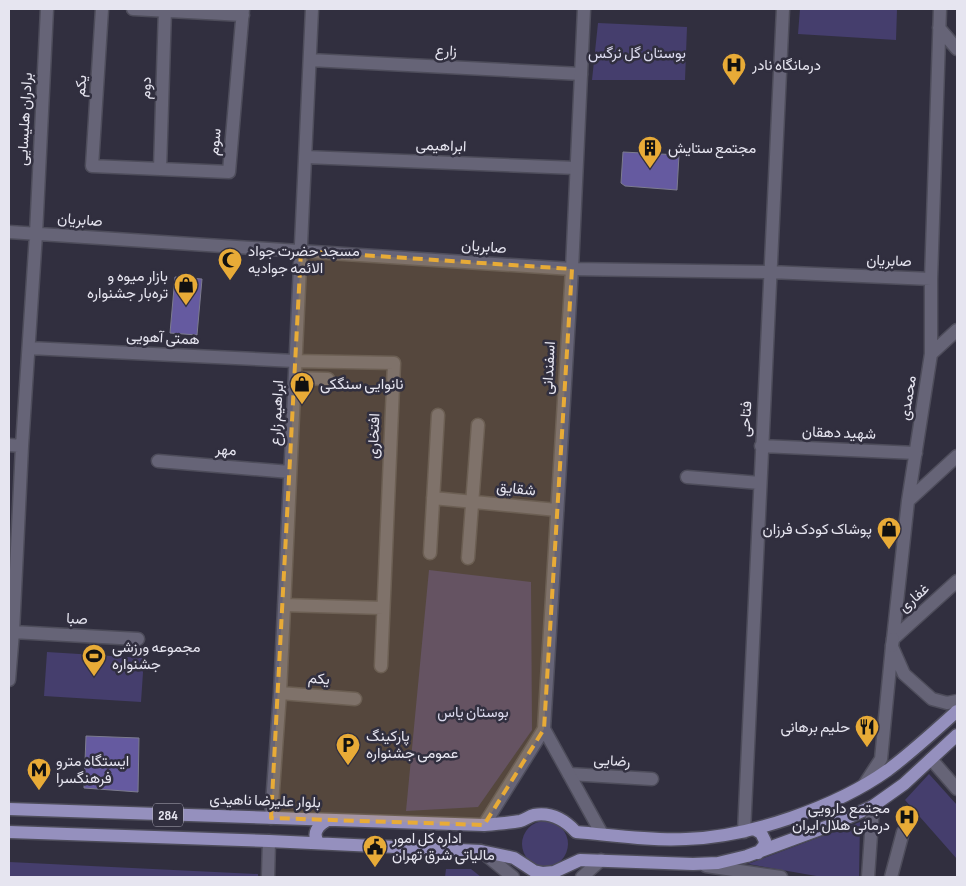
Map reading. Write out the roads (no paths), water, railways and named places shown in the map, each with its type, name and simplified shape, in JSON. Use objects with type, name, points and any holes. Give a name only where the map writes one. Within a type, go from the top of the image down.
[{"type":"main road","points":[[602,834],[684,840],[749,830],[792,816],[864,785],[889,769],[957,711]]},
{"type":"main road","points":[[567,865],[580,860],[693,864],[718,863],[758,853],[834,824],[873,806],[904,784],[957,735]]},
{"type":"main road","name":"بلوار علیرضا ناهیدی","points":[[9,809],[484,825],[521,821],[534,815],[546,814],[568,823],[576,832],[602,834]]},
{"type":"main road","points":[[792,816],[787,822],[786,834],[798,838]]},
{"type":"main road","points":[[288,842],[298,832],[298,827],[290,819]]},
{"type":"main road","points":[[319,843],[316,838],[316,831],[322,823],[328,820]]},
{"type":"main road","points":[[749,830],[761,833],[765,841],[764,846],[758,853]]},
{"type":"main road","name":"284","points":[[9,832],[481,851],[514,858],[534,871],[544,873],[554,872],[567,865]]},
{"type":"street","name":"برادران هلیسایی","points":[[9,680],[36,234],[47,9]]},
{"type":"street","name":"یکم","points":[[92,166],[102,9]]},
{"type":"street","points":[[132,9],[243,12]]},
{"type":"street","name":"ابراهیم زارع","points":[[271,818],[280,693],[312,9]]},
{"type":"street","name":"اسفندانی","points":[[544,729],[572,269],[584,9]]},
{"type":"street","name":"فتاحی","points":[[749,830],[761,446],[783,9]]},
{"type":"street","name":"محمدی","points":[[864,785],[881,759],[908,500],[931,354],[940,9]]},
{"type":"street","name":"دوم","points":[[160,169],[165,10]]},
{"type":"street","name":"سوم","points":[[92,166],[229,172],[243,12]]},
{"type":"street","points":[[939,28],[957,49]]},
{"type":"street","name":"زارع","points":[[310,60],[581,74]]},
{"type":"street","name":"ابراهیمی","points":[[305,157],[576,168]]},
{"type":"street","name":"صابریان","points":[[9,232],[572,269],[770,272],[932,279]]},
{"type":"street","points":[[931,354],[957,330]]},
{"type":"street","name":"همتی آهویی","points":[[29,348],[295,361]]},
{"type":"street","name":"افتخاری","points":[[295,361],[394,363],[381,666]]},
{"type":"street","points":[[295,378],[328,379]]},
{"type":"street","points":[[430,553],[438,415]]},
{"type":"street","points":[[468,558],[478,424]]},
{"type":"street","points":[[9,445],[22,446]]},
{"type":"street","name":"شهید دهقان","points":[[761,446],[916,453]]},
{"type":"street","points":[[908,500],[957,456]]},
{"type":"street","name":"مهر","points":[[158,461],[290,472]]},
{"type":"street","points":[[687,478],[760,482]]},
{"type":"street","name":"شقایق","points":[[433,498],[557,510]]},
{"type":"street","name":"غفاری","points":[[893,643],[957,581]]},
{"type":"street","points":[[284,605],[383,608]]},
{"type":"street","name":"صبا","points":[[13,632],[138,639]]},
{"type":"street","points":[[893,643],[904,674],[932,699],[947,703],[957,702]]},
{"type":"street","name":"یکم","points":[[280,693],[355,699]]},
{"type":"street","points":[[484,825],[544,729],[602,834]]},
{"type":"street","points":[[931,759],[957,789]]},
{"type":"street","name":"رضایی","points":[[569,774],[652,779]]},
{"type":"street","points":[[868,877],[873,806]]},
{"type":"street","points":[[891,877],[903,832]]},
{"type":"street","points":[[268,877],[269,841]]},
{"type":"street","points":[[481,851],[513,877]]},
{"type":"street","points":[[582,877],[601,860]]},
{"type":"street","points":[[693,864],[781,877]]},
{"type":"street","points":[[559,877],[567,865]]},
{"type":"place","name":"درمانگاه نادر","points":[[734,86]]},
{"type":"place","name":"مجتمع ستایش","points":[[650,169]]},
{"type":"place","name":"مسجد حضرت جواد الائمه جوادیه","points":[[230,281]]},
{"type":"place","name":"بازار میوه و تره‌بار جشنواره","points":[[186,306]]},
{"type":"place","name":"نانوایی سنگکی","points":[[302,405]]},
{"type":"place","name":"پوشاک کودک فرزان","points":[[889,550]]},
{"type":"place","name":"مجموعه ورزشی جشنواره","points":[[94,677]]},
{"type":"place","name":"حلیم برهانی","points":[[867,748]]},
{"type":"place","name":"پارکینگ عمومی جشنواره","points":[[348,766]]},
{"type":"place","name":"ایستگاه مترو فرهنگسرا","points":[[39,791]]},
{"type":"place","name":"مجتمع دارویی درمانی هلال ایران","points":[[907,838]]},
{"type":"place","name":"اداره کل امور مالیاتی شرق تهران","points":[[375,868]]},
{"type":"park label","name":"بوستان گل نرگس","points":[[637,53]]},
{"type":"park label","name":"بوستان یاس","points":[[473,712]]}]
